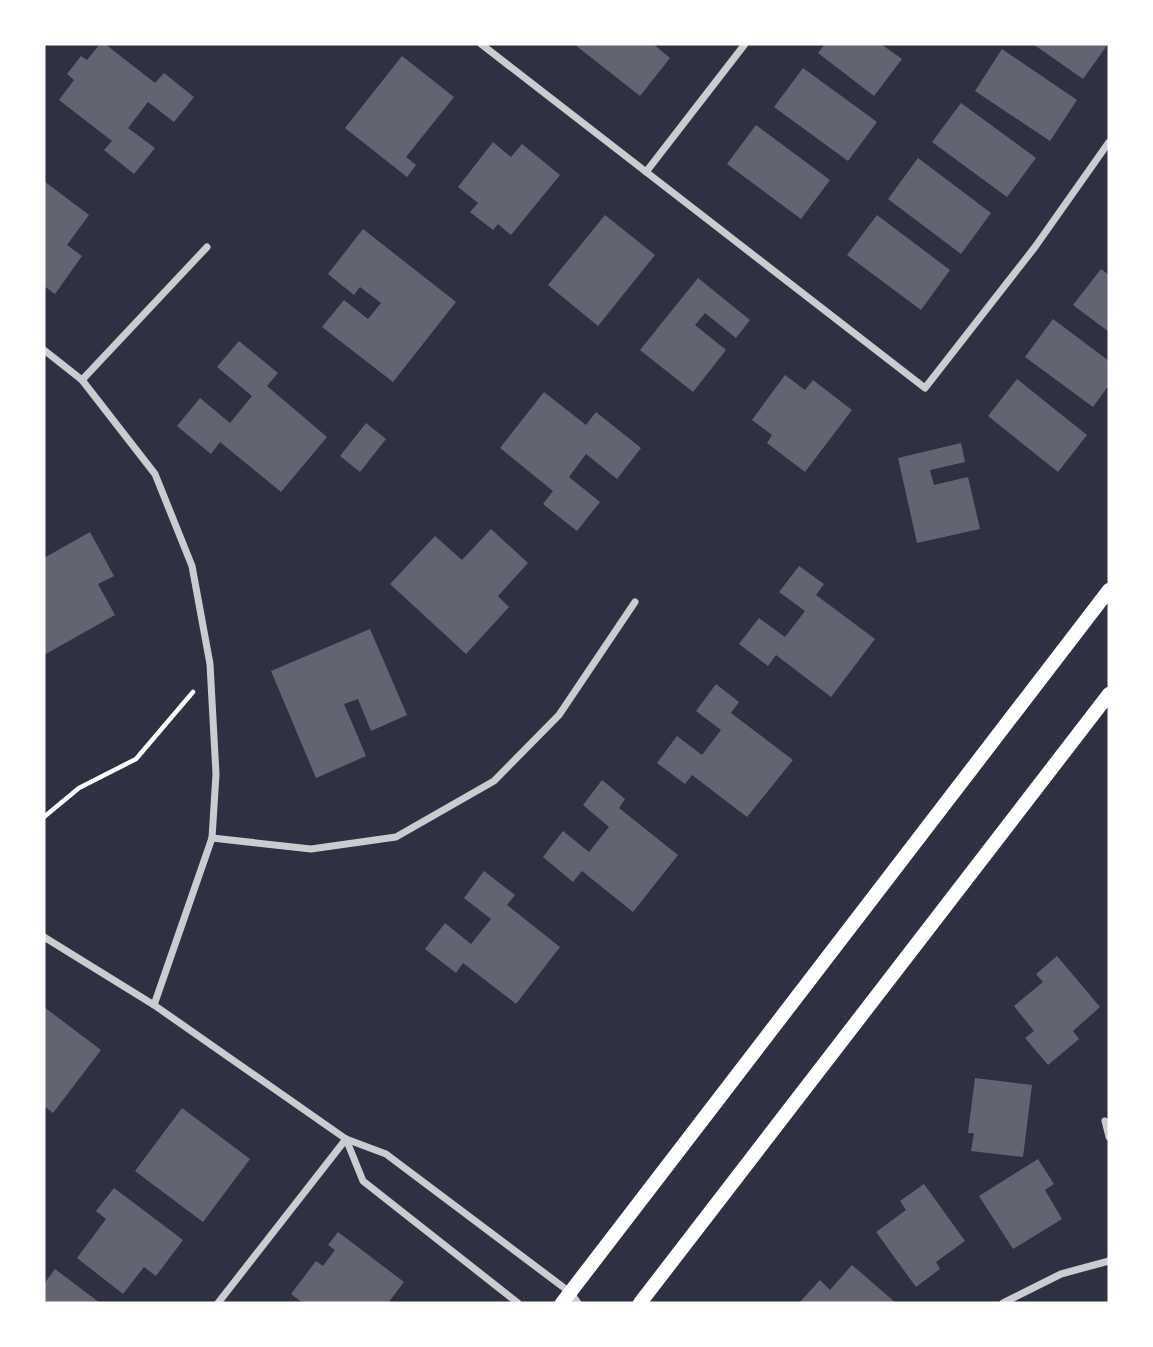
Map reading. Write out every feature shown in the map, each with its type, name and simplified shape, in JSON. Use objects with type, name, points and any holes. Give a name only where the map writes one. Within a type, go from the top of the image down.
[{"type":"main road","points":[[570,1300],[1109,590]]},
{"type":"main road","points":[[640,1303],[1109,694]]},
{"type":"street","points":[[481,44],[925,388],[1035,247],[1109,142]]},
{"type":"street","points":[[646,172],[745,44]]},
{"type":"street","points":[[82,380],[207,247]]},
{"type":"street","points":[[44,350],[82,380],[155,474],[191,566],[210,664],[216,774],[212,838],[154,1005]]},
{"type":"street","points":[[212,838],[311,849],[396,837],[494,781],[559,715],[635,602]]},
{"type":"street","points":[[44,937],[154,1005],[346,1139],[386,1154],[570,1300]]},
{"type":"street","points":[[1105,1121],[1109,1137]]},
{"type":"street","points":[[218,1303],[346,1139]]},
{"type":"street","points":[[346,1139],[363,1181],[518,1303]]},
{"type":"street","points":[[1003,1303],[1061,1274],[1109,1261]]},
{"type":"path","points":[[44,817],[79,788],[136,759],[201,682]]},
{"type":"building","points":[[100,44],[105,44],[155,83],[164,73],[194,97],[174,122],[148,102],[128,128],[155,148],[134,174],[104,150],[112,141],[59,100],[74,80],[67,74],[81,56],[87,60]]},
{"type":"building","points":[[574,44],[653,44],[670,58],[640,96]]},
{"type":"building","points":[[825,44],[881,44],[902,59],[874,96],[818,53]]},
{"type":"building","points":[[1033,44],[1108,44],[1083,79]]},
{"type":"building","points":[[1002,49],[1077,100],[1050,141],[975,91]]},
{"type":"building","points":[[402,56],[454,97],[406,157],[416,165],[407,177],[345,128]]},
{"type":"building","points":[[803,68],[877,122],[848,161],[774,107]]},
{"type":"building","points":[[961,103],[1036,158],[1007,197],[932,142]]},
{"type":"building","points":[[756,125],[830,180],[801,219],[727,164]]},
{"type":"building","points":[[493,142],[511,157],[522,144],[560,175],[511,235],[498,224],[493,230],[470,212],[478,203],[458,187]]},
{"type":"building","points":[[918,158],[991,213],[961,254],[888,199]]},
{"type":"building","points":[[44,181],[89,215],[67,245],[82,256],[55,294],[44,286]]},
{"type":"building","points":[[605,215],[655,255],[598,326],[548,285]]},
{"type":"building","points":[[877,215],[950,270],[921,310],[847,255]]},
{"type":"building","points":[[363,229],[456,302],[393,382],[322,327],[344,300],[368,319],[381,303],[360,287],[354,295],[328,274]]},
{"type":"building","points":[[1101,269],[1109,275],[1109,332],[1073,305]]},
{"type":"building","points":[[698,278],[750,320],[736,338],[705,313],[695,325],[726,350],[693,392],[640,350]]},
{"type":"building","points":[[1053,319],[1109,361],[1109,385],[1093,407],[1025,357]]},
{"type":"building","points":[[239,341],[278,373],[267,386],[327,437],[281,492],[220,442],[211,454],[177,426],[200,398],[230,423],[252,396],[217,367]]},
{"type":"building","points":[[785,375],[805,390],[813,380],[852,410],[805,472],[767,443],[772,435],[752,420]]},
{"type":"building","points":[[1017,379],[1087,435],[1058,472],[988,416]]},
{"type":"building","points":[[544,392],[586,425],[596,412],[641,448],[617,479],[586,454],[569,477],[600,502],[577,531],[543,504],[553,491],[500,448]]},
{"type":"building","points":[[366,423],[386,439],[360,472],[340,456]]},
{"type":"building","points":[[961,443],[965,462],[930,470],[934,485],[968,477],[980,529],[917,543],[898,458]]},
{"type":"building","points":[[491,529],[528,563],[498,596],[509,607],[466,654],[390,584],[435,536],[462,560]]},
{"type":"building","points":[[90,532],[114,576],[98,584],[115,615],[44,655],[44,558]]},
{"type":"building","points":[[799,566],[824,584],[816,595],[875,639],[831,697],[776,655],[768,666],[739,644],[759,618],[785,637],[805,611],[779,592]]},
{"type":"building","points":[[370,629],[407,715],[371,731],[358,699],[344,704],[366,756],[316,778],[271,671]]},
{"type":"building","points":[[716,684],[739,702],[731,713],[793,760],[747,817],[692,775],[685,784],[657,763],[677,736],[702,755],[721,730],[696,711]]},
{"type":"building","points":[[602,780],[625,799],[619,808],[678,855],[633,912],[582,871],[573,882],[543,857],[563,831],[589,852],[609,827],[583,805]]},
{"type":"building","points":[[484,871],[515,895],[507,905],[560,947],[516,1004],[463,963],[456,973],[425,949],[445,923],[471,944],[491,919],[464,898]]},
{"type":"building","points":[[1057,956],[1100,1007],[1073,1031],[1079,1039],[1048,1065],[1025,1038],[1034,1031],[1014,1006],[1043,982],[1036,974]]},
{"type":"building","points":[[44,1007],[101,1050],[53,1113],[44,1106]]},
{"type":"building","points":[[975,1078],[1032,1085],[1023,1157],[971,1151],[974,1133],[968,1133]]},
{"type":"building","points":[[182,1108],[250,1159],[203,1222],[135,1171]]},
{"type":"building","points":[[1038,1159],[1054,1184],[1045,1190],[1062,1219],[1013,1249],[979,1196]]},
{"type":"building","points":[[924,1184],[965,1241],[936,1262],[940,1269],[916,1287],[876,1232],[906,1210],[900,1201]]},
{"type":"building","points":[[114,1188],[183,1240],[156,1276],[144,1267],[123,1294],[77,1258],[106,1219],[96,1211]]},
{"type":"building","points":[[338,1232],[404,1282],[388,1303],[303,1303],[291,1294],[316,1261],[323,1266],[335,1250],[328,1245]]},
{"type":"building","points":[[852,1265],[896,1303],[799,1303],[820,1280],[830,1290]]},
{"type":"building","points":[[55,1269],[100,1303],[44,1303],[44,1284]]}]
